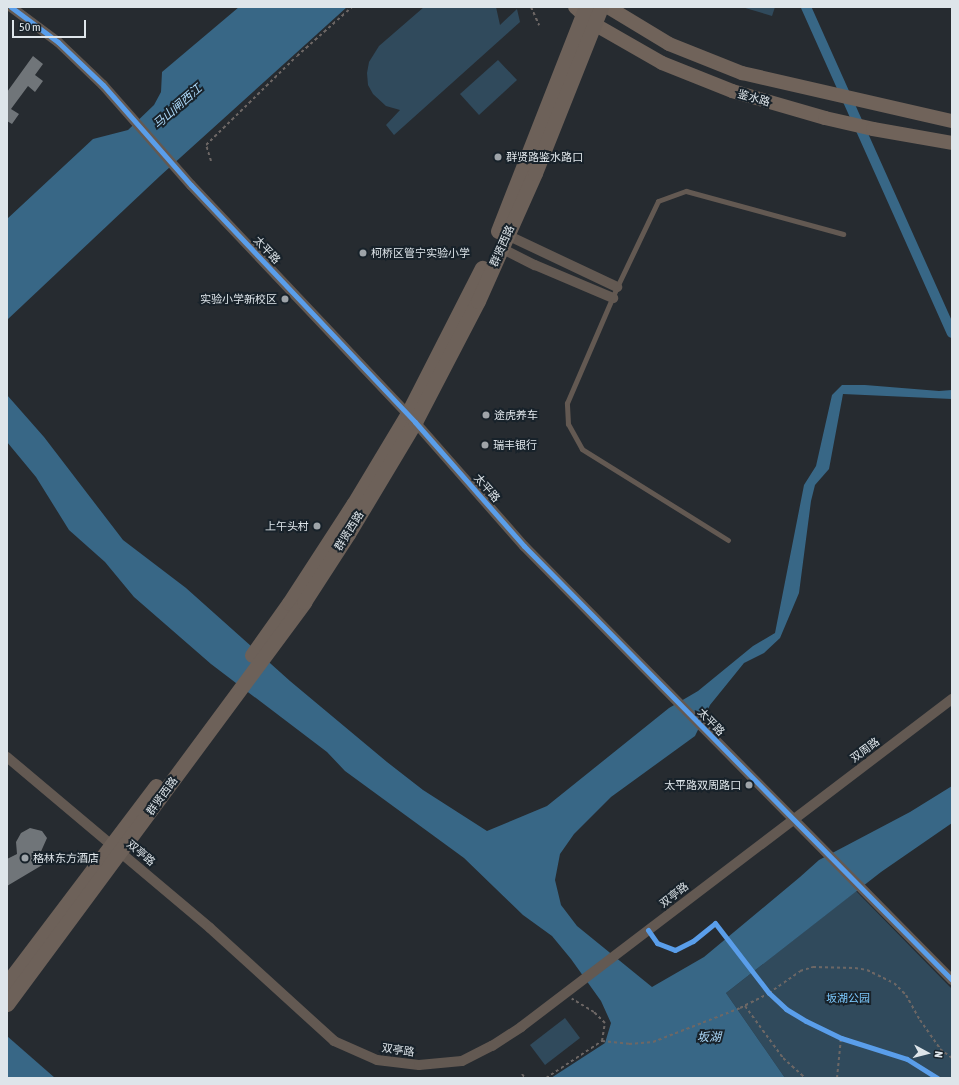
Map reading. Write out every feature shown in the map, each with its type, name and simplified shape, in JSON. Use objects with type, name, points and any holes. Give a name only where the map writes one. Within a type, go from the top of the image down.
[{"type":"main road","name":"群贤西路","points":[[412,417],[482,269],[584,13],[601,7]]},
{"type":"main road","name":"群贤西路","points":[[7,1004],[116,848],[261,652],[312,590],[478,301],[535,173],[584,13]]},
{"type":"main road","name":"群贤西路","points":[[7,983],[116,848]]},
{"type":"street","name":"太平路","points":[[11,7],[58,42],[103,85],[191,185],[412,417],[524,546],[819,847],[952,980]]},
{"type":"street","name":"鉴水路","points":[[608,7],[669,44],[734,70],[952,121]]},
{"type":"street","name":"鉴水路","points":[[584,13],[662,63],[732,91],[825,118],[873,129],[952,143]]},
{"type":"street","points":[[504,241],[617,287]]},
{"type":"street","points":[[504,241],[535,265],[613,298]]},
{"type":"street","name":"双周路","points":[[792,819],[952,699]]},
{"type":"street","name":"双亭路","points":[[7,757],[210,928],[334,1041],[377,1060],[419,1065],[462,1060],[492,1046],[628,946],[792,819]]},
{"type":"lane","points":[[728,540],[582,449],[568,424],[567,403],[617,287],[658,201],[686,191],[843,234]]},
{"type":"path","points":[[211,161],[206,145],[296,56],[352,7]]},
{"type":"path","points":[[531,7],[539,25]]},
{"type":"path","points":[[546,1078],[602,1041],[629,1044],[653,1042],[745,1006],[769,994],[800,972],[813,967],[855,968],[868,970],[894,983],[906,995],[927,1031],[940,1049],[952,1058]]},
{"type":"path","points":[[764,987],[769,994],[775,998]]},
{"type":"path","points":[[564,994],[594,1012],[605,1023],[602,1041]]},
{"type":"path","points":[[745,1006],[783,1058],[805,1078]]},
{"type":"path","points":[[834,1035],[848,1040]]},
{"type":"path","points":[[837,1078],[842,1038]]},
{"type":"path","points":[[522,1074],[525,1078]]},
{"type":"green space","points":[[424,7],[496,7],[500,25],[517,9],[520,22],[394,135],[386,125],[400,110],[386,106],[373,94],[368,85],[367,73],[369,62],[379,46]]},
{"type":"green space","points":[[742,7],[775,7],[772,16]]},
{"type":"green space","points":[[498,60],[517,80],[479,115],[460,94]]},
{"type":"green space","name":"坂湖公园","points":[[856,891],[952,989],[952,1078],[785,1078],[726,993]]},
{"type":"green space","points":[[565,1018],[580,1038],[545,1065],[530,1045]]},
{"type":"water","name":"马山闸西江","points":[[239,7],[347,7],[160,176],[7,320],[7,219],[93,139],[128,130],[154,105],[161,92],[162,72]]},
{"type":"water","name":"坂湖","points":[[842,385],[865,385],[939,391],[952,390],[952,399],[843,394],[829,469],[815,485],[811,501],[799,593],[780,638],[764,653],[744,663],[710,705],[695,736],[611,797],[574,834],[560,854],[555,880],[561,905],[577,926],[652,987],[704,957],[819,860],[910,812],[952,786],[952,823],[881,872],[726,993],[785,1078],[551,1078],[605,1043],[611,1023],[601,1001],[571,959],[552,936],[523,915],[464,858],[345,771],[327,752],[211,664],[134,597],[105,562],[69,530],[36,477],[7,442],[7,395],[44,437],[123,540],[186,588],[290,681],[387,762],[423,790],[487,831],[547,806],[669,708],[698,691],[753,646],[775,633],[804,485],[816,466],[832,395]]},
{"type":"water","points":[[7,1036],[55,1078],[7,1078]]},
{"type":"building","points":[[33,56],[43,64],[35,75],[43,81],[35,92],[28,86],[11,109],[19,114],[12,124],[7,121],[7,92]]},
{"type":"building","name":"格林东方酒店","points":[[30,828],[42,831],[47,838],[39,856],[44,864],[7,886],[7,859],[17,854],[16,842],[21,833]]},
{"type":"waterway","points":[[806,7],[952,333]]},
{"type":"cycle path","points":[[11,7],[58,42],[103,85],[191,185],[415,422],[524,546],[952,980]]},
{"type":"cycle path","points":[[648,930],[657,943],[675,950],[693,941],[715,923],[769,993],[786,1009],[806,1021],[841,1038],[907,1059],[937,1078]]},
{"type":"place","name":"群贤路鉴水路口","points":[[498,157]]},
{"type":"place","name":"柯桥区管宁实验小学","points":[[363,253]]},
{"type":"place","name":"实验小学新校区","points":[[285,299]]},
{"type":"place","name":"途虎养车","points":[[486,415]]},
{"type":"place","name":"瑞丰银行","points":[[485,445]]},
{"type":"place","name":"上午头村","points":[[317,526]]},
{"type":"place","name":"太平路双周路口","points":[[749,785]]},
{"type":"place","name":"格林东方酒店","points":[[25,858]]}]
